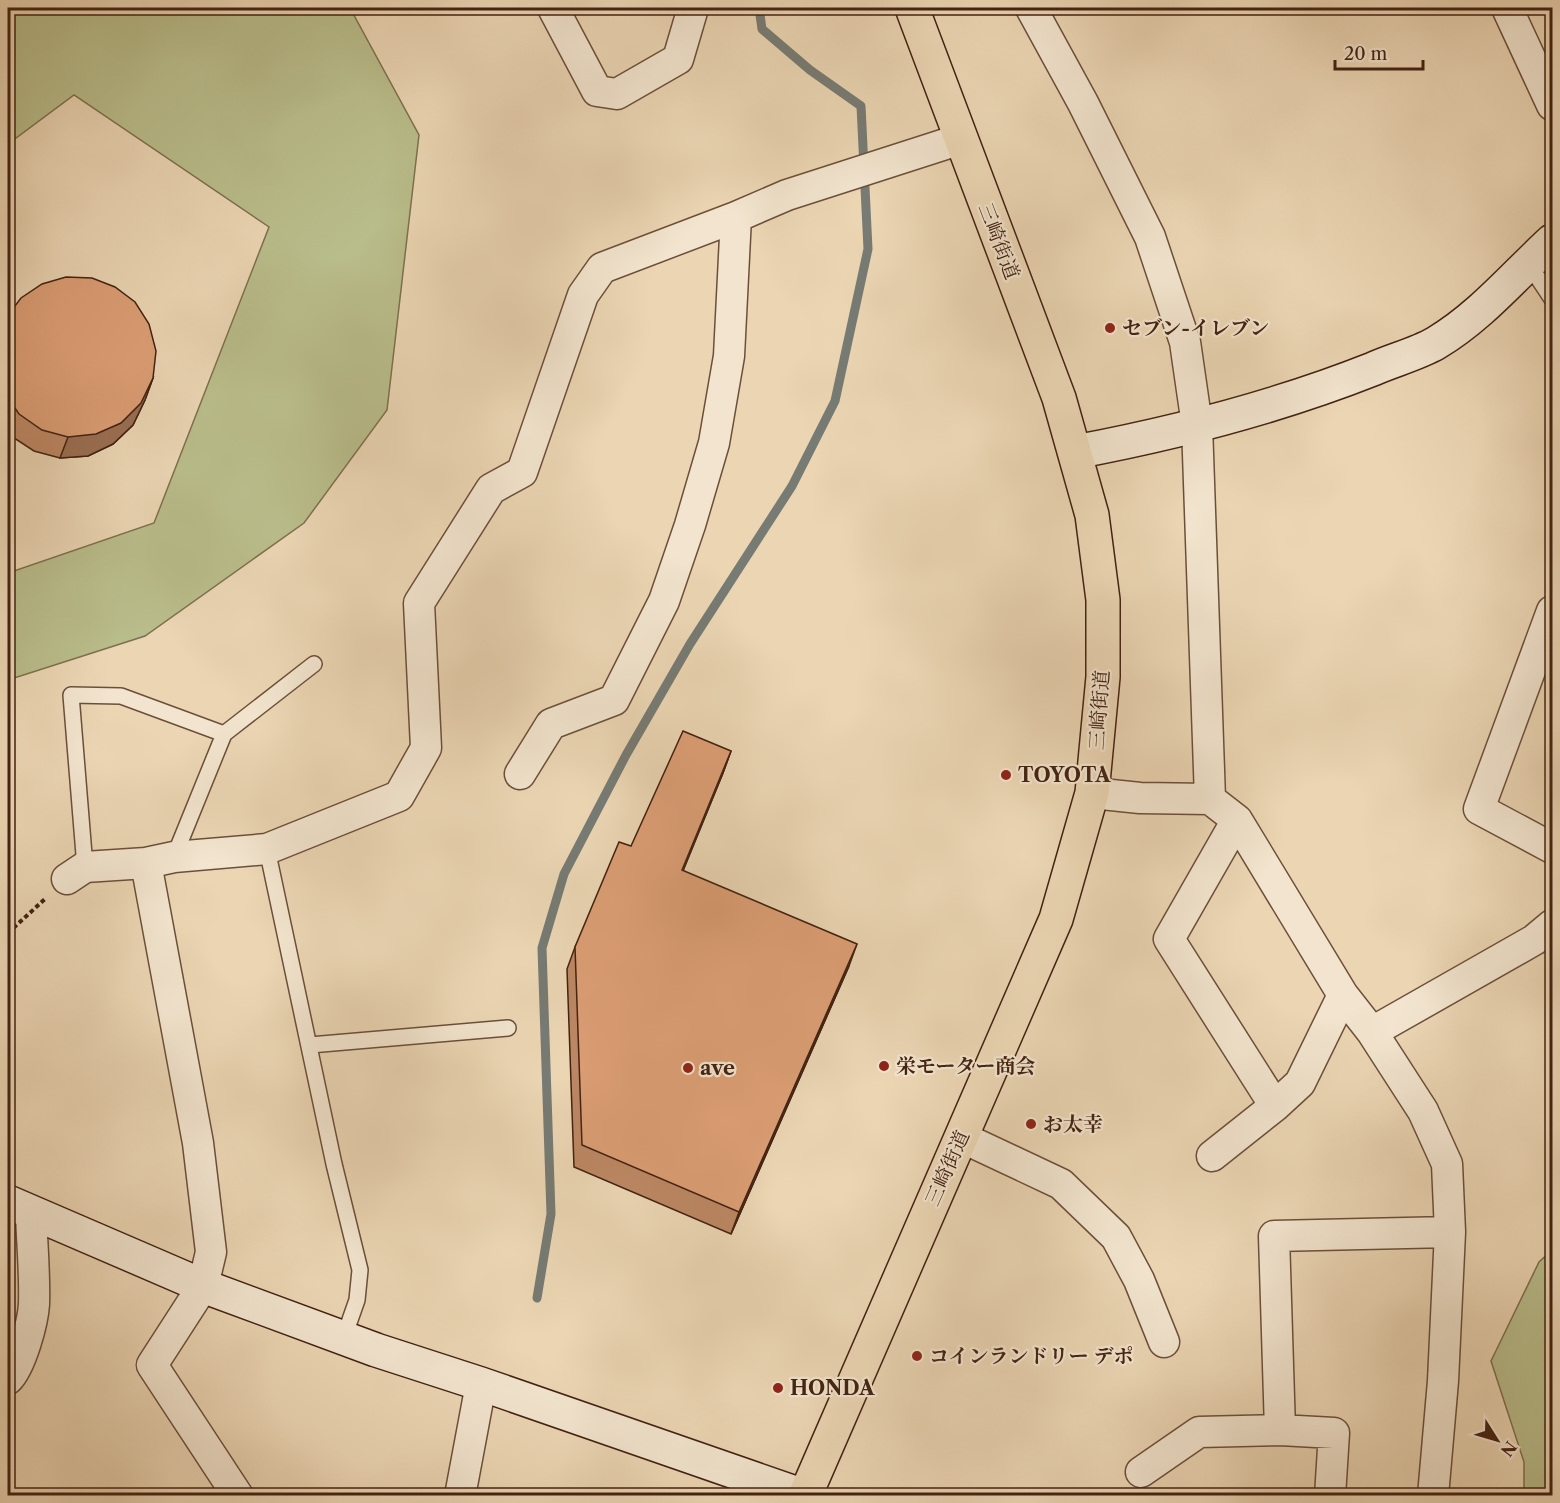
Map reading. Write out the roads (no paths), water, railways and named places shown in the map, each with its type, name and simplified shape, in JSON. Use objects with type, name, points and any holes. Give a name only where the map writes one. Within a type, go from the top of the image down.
[{"type":"main road","name":"三崎街道","points":[[805,1496],[1056,919],[1092,793],[1103,676],[1103,600],[1092,515],[1075,452],[1059,398],[912,8]]},
{"type":"street","points":[[553,8],[597,91],[617,94],[678,59],[693,8]]},
{"type":"street","points":[[1031,8],[1083,103],[1150,237],[1185,342],[1197,425],[1210,799]]},
{"type":"street","points":[[1507,8],[1552,105]]},
{"type":"street","points":[[76,873],[160,860],[267,849],[399,796],[426,748],[419,603],[491,489],[522,472],[583,295],[602,268],[787,195],[960,139]]},
{"type":"street","points":[[520,774],[551,724],[614,700],[664,601],[690,525],[714,443],[729,356],[736,217]]},
{"type":"street","points":[[1075,452],[1197,425],[1321,390],[1435,343],[1467,321],[1552,241]]},
{"type":"street","points":[[1552,610],[1479,809],[1552,848]]},
{"type":"street","points":[[1092,793],[1140,798],[1210,799],[1238,820],[1343,995],[1372,1032],[1424,1111],[1447,1164],[1450,1232],[1443,1381],[1433,1496]]},
{"type":"street","points":[[1238,820],[1169,939],[1275,1106]]},
{"type":"street","points":[[160,860],[211,1252],[203,1286],[152,1365],[238,1496]]},
{"type":"street","points":[[1372,1032],[1534,940],[1552,925]]},
{"type":"street","points":[[1212,1156],[1300,1083],[1343,995]]},
{"type":"street","points":[[961,1137],[1060,1184],[1116,1237],[1139,1280],[1164,1342]]},
{"type":"street","points":[[19,1208],[203,1286],[376,1350],[482,1384],[805,1496]]},
{"type":"street","points":[[8,1379],[23,1353],[34,1306],[19,1208]]},
{"type":"street","points":[[1280,1430],[1274,1236],[1450,1232]]},
{"type":"street","points":[[460,1496],[482,1384]]},
{"type":"street","points":[[1141,1472],[1199,1432],[1280,1430],[1334,1433],[1330,1496]]},
{"type":"lane","points":[[1528,264],[1552,299]]},
{"type":"lane","points":[[160,860],[224,734],[314,664]]},
{"type":"lane","points":[[76,873],[71,695],[121,696],[224,734]]},
{"type":"lane","points":[[267,849],[360,1270],[357,1300],[344,1337]]},
{"type":"lane","points":[[309,1045],[508,1028]]},
{"type":"waterway","points":[[537,1298],[551,1214],[542,948],[564,874],[626,755],[690,644],[792,486],[835,401],[868,249],[861,106],[810,70],[762,29],[759,8]]},
{"type":"place","name":"セブン-イレブン","points":[[1110,328]]},
{"type":"place","name":"TOYOTA","points":[[1006,775]]},
{"type":"place","name":"栄モーター商会","points":[[884,1066]]},
{"type":"place","name":"ave","points":[[688,1068]]},
{"type":"place","name":"お太幸","points":[[1031,1124]]},
{"type":"place","name":"コインランドリー デポ","points":[[917,1356]]},
{"type":"place","name":"HONDA","points":[[778,1388]]}]
